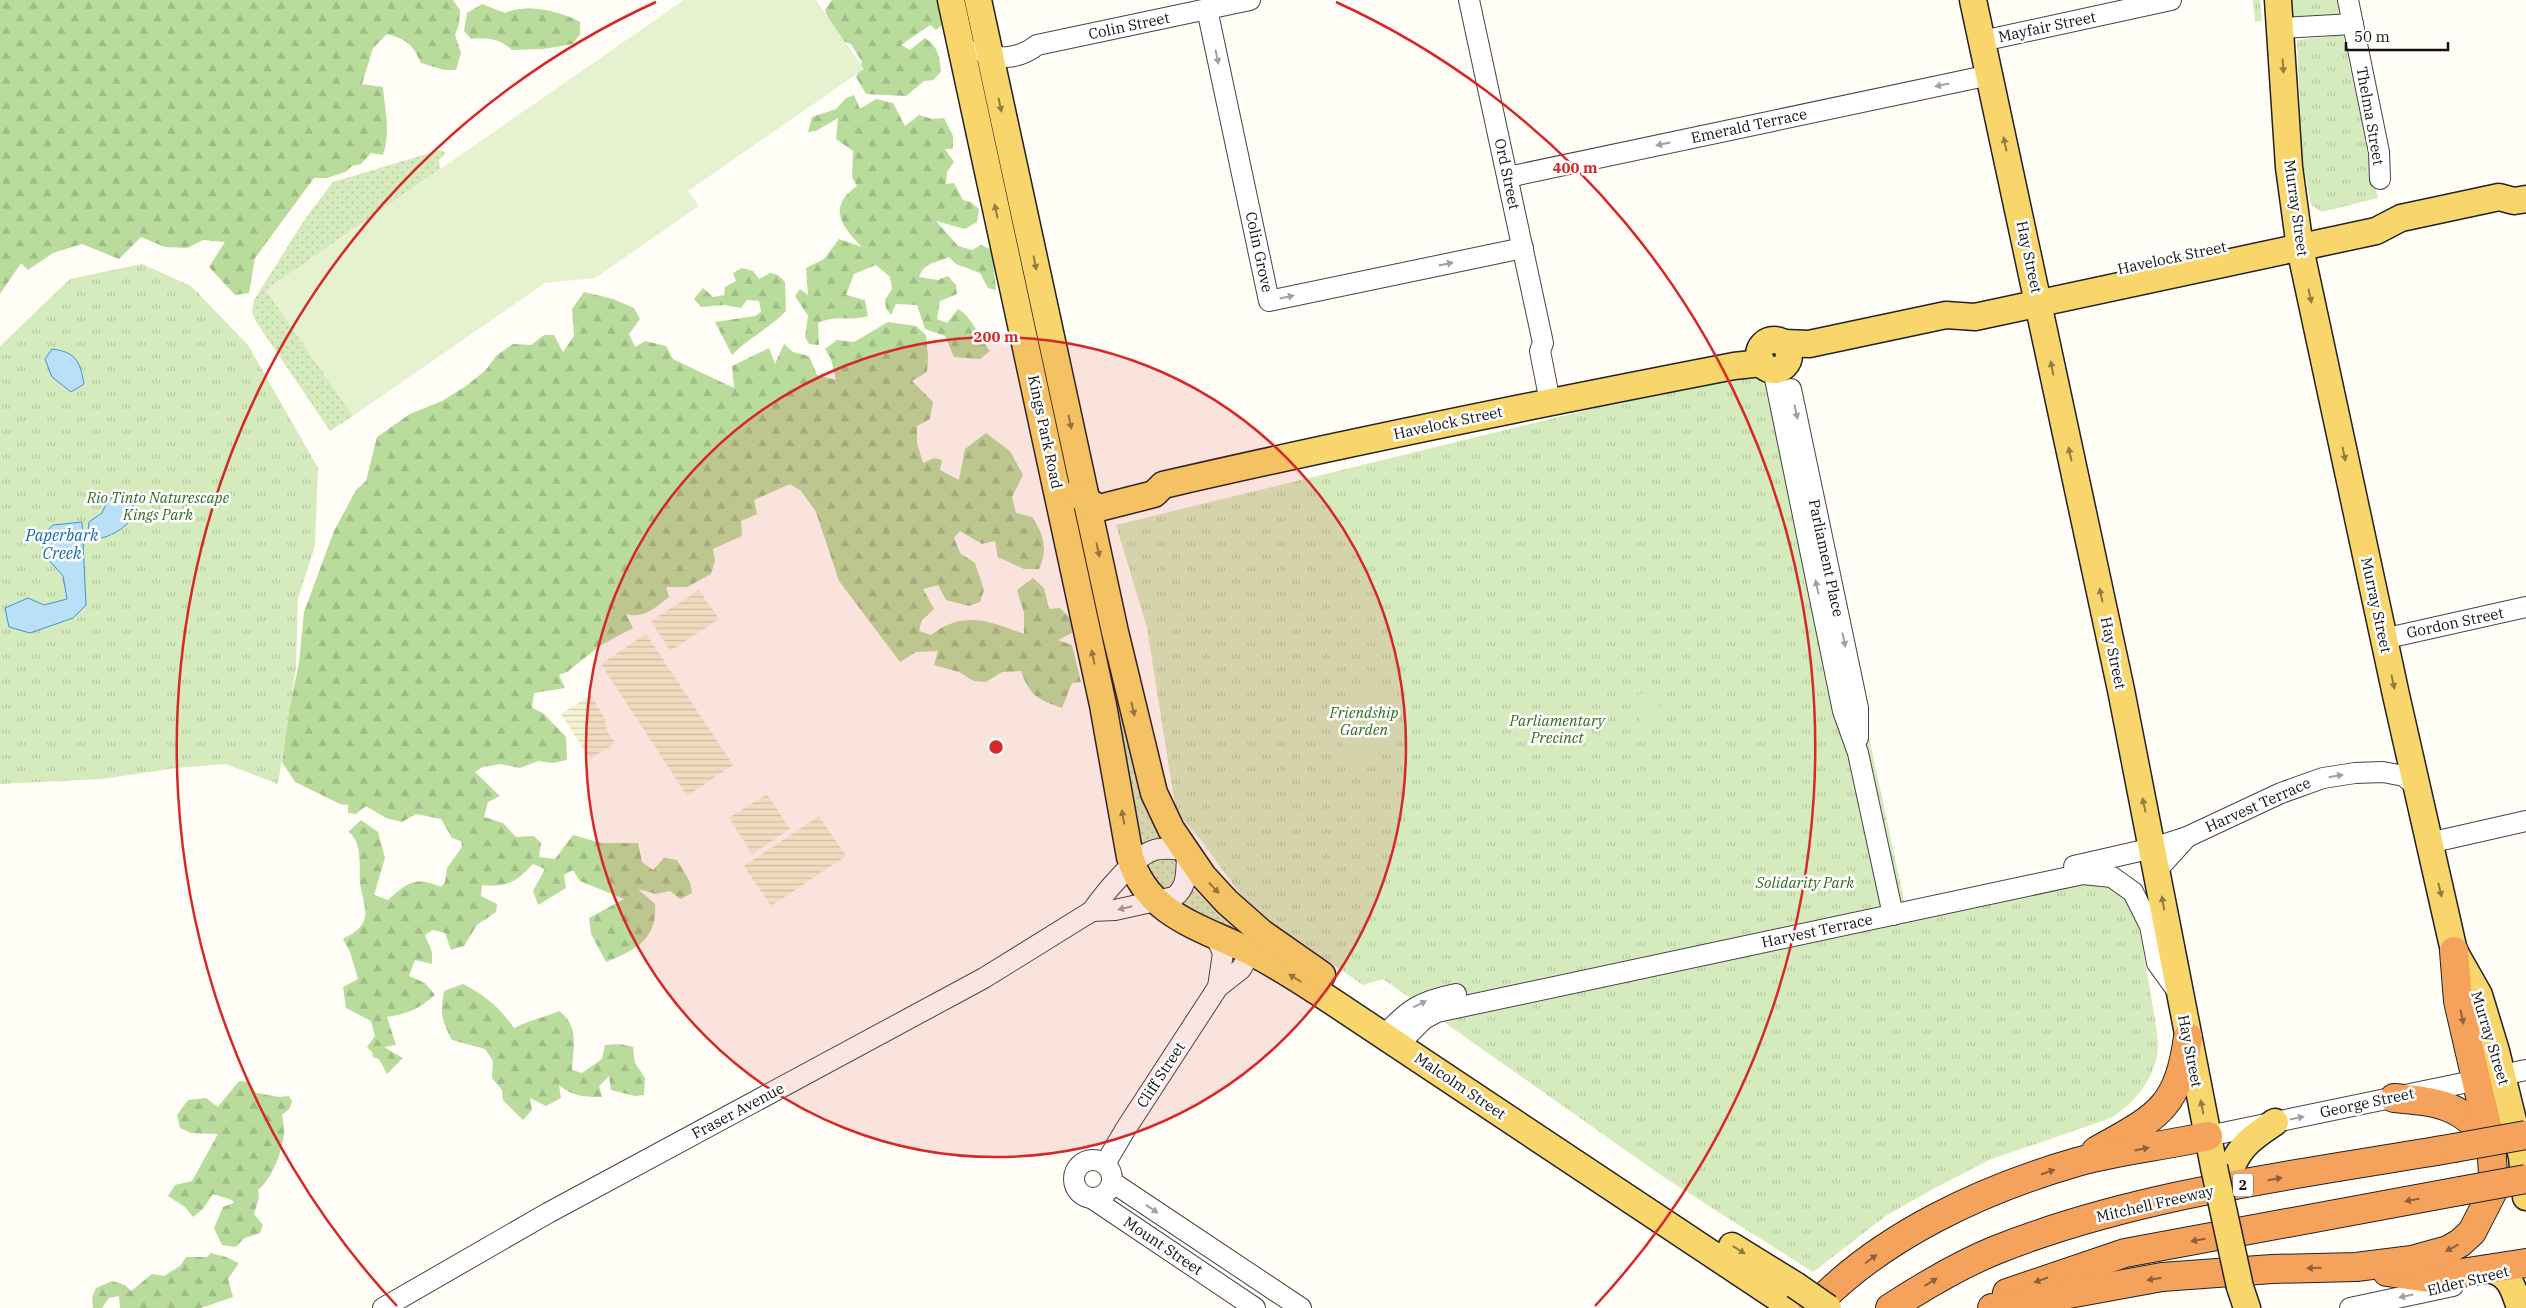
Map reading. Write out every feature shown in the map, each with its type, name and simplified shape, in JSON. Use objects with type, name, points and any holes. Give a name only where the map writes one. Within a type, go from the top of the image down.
[{"type":"highway","points":[[1992,1308],[2162,1277],[2272,1269],[2356,1267],[2412,1260],[2448,1250],[2460,1243],[2472,1232],[2494,1189],[2491,1144],[2458,1001],[2454,951]]},
{"type":"highway","points":[[2077,1162],[2127,1134],[2166,1105],[2181,1073],[2188,1037]]},
{"type":"highway","points":[[2394,1098],[2432,1102],[2450,1107],[2477,1125],[2491,1144]]},
{"type":"highway","name":"Mitchell Freeway","points":[[1890,1308],[1935,1280],[1995,1251],[2105,1214],[2203,1192],[2526,1135]]},
{"type":"highway","points":[[1813,1308],[1832,1288],[1895,1241],[1934,1219],[1979,1198],[2077,1162],[2208,1136]]},
{"type":"highway","points":[[1974,1308],[2027,1284],[2125,1253],[2526,1179]]},
{"type":"highway","points":[[2356,1267],[2429,1278],[2511,1268]]},
{"type":"main road","name":"Kings Park Road","points":[[951,0],[1103,705],[1132,865]]},
{"type":"main road","name":"Kings Park Road","points":[[978,0],[1091,501],[1150,777],[1161,808],[1185,852]]},
{"type":"main road","name":"Hay Street","points":[[1973,0],[2155,859],[2179,993],[2208,1136],[2223,1166]]},
{"type":"main road","name":"Murray Street","points":[[2278,0],[2289,167],[2299,240],[2383,638],[2454,951],[2479,995],[2514,1072],[2526,1197]]},
{"type":"main road","name":"Havelock Street","points":[[2499,197],[2512,186],[2526,183]]},
{"type":"main road","name":"Havelock Street","points":[[1091,501],[1154,494],[1163,485],[1306,452],[1734,366],[1946,315],[1975,317],[2037,296],[2210,258],[2299,240],[2376,231],[2401,218],[2499,197],[2514,201],[2526,199]]},
{"type":"main road","points":[[1048,447],[1054,465],[1064,483],[1091,501],[1080,510],[1076,518],[1076,579]]},
{"type":"main road","name":"Malcolm Street","points":[[1185,852],[1227,902],[1256,942],[1397,1034],[1640,1187],[1789,1297],[1828,1308]]},
{"type":"main road","name":"Malcolm Street","points":[[1132,865],[1145,890],[1157,902],[1181,919],[1215,935],[1256,942]]},
{"type":"main road","points":[[2244,1298],[2221,1200],[2223,1166],[2247,1141],[2275,1122]]},
{"type":"main road","points":[[2511,1268],[2512,1287],[2520,1308]]},
{"type":"street","name":"Colin Street","points":[[970,92],[980,67],[1001,48],[1027,42],[1037,45],[1250,0]]},
{"type":"street","name":"Mayfair Street","points":[[1982,41],[2171,0]]},
{"type":"street","name":"Thelma Street","points":[[2348,0],[2380,152],[2380,179]]},
{"type":"street","name":"Ord Street","points":[[1471,2],[1543,343],[1540,351],[1557,401]]},
{"type":"street","name":"Colin Grove","points":[[1207,9],[1269,301],[1523,248]]},
{"type":"street","points":[[2280,28],[2353,24]]},
{"type":"street","points":[[956,27],[971,44],[990,57]]},
{"type":"street","name":"Emerald Terrace","points":[[1508,177],[1990,75]]},
{"type":"street","name":"Parliament Place","points":[[1780,355],[1858,708],[1858,753],[1891,909]]},
{"type":"street","name":"Gordon Street","points":[[2383,638],[2526,608]]},
{"type":"street","name":"Harvest Terrace","points":[[1397,1034],[1414,1007],[1432,999],[2155,859],[2187,837],[2281,793],[2323,778],[2355,773],[2383,772],[2404,776],[2416,786]]},
{"type":"street","points":[[2429,843],[2526,821]]},
{"type":"street","name":"Fraser Avenue","points":[[383,1308],[548,1213],[984,978],[1092,911],[1104,894],[1132,865],[1153,850],[1162,848],[1185,852],[1186,880],[1179,893],[1157,902],[1115,910],[1092,911]]},
{"type":"street","name":"Harvest Terrace","points":[[1891,909],[2083,874],[2106,875],[2127,886],[2138,900],[2150,926],[2157,963],[2179,993]]},
{"type":"street","name":"Cliff Street","points":[[1215,935],[1223,953],[1218,986]]},
{"type":"street","name":"Cliff Street","points":[[1108,1173],[1125,1130],[1218,986],[1240,969],[1256,942]]},
{"type":"street","name":"George Street","points":[[2208,1136],[2514,1072]]},
{"type":"street","points":[[1089,1160],[1098,1160],[1108,1173],[1106,1194],[1093,1199],[1085,1197],[1074,1186],[1076,1170],[1081,1164],[1089,1160]]},
{"type":"street","name":"Mount Street","points":[[1108,1173],[1301,1308]]},
{"type":"street","name":"Mount Street","points":[[1093,1199],[1255,1308]]},
{"type":"street","name":"Elder Street","points":[[2350,1308],[2511,1268]]},
{"type":"street","points":[[1232,1293],[1247,1272]]},
{"type":"shaded area","points":[[699,590],[719,619],[670,651],[651,621]]},
{"type":"shaded area","points":[[646,634],[733,765],[687,796],[601,664]]},
{"type":"shaded area","points":[[591,695],[605,719],[607,731],[615,743],[590,759],[561,714]]},
{"type":"shaded area","points":[[767,794],[790,829],[752,854],[729,818]]},
{"type":"shaded area","points":[[819,816],[846,856],[771,906],[744,866]]},
{"type":"green space","points":[[0,0],[453,0],[460,10],[459,24],[455,35],[461,53],[456,70],[444,70],[421,63],[412,47],[394,36],[387,34],[373,48],[362,84],[383,87],[387,137],[383,155],[371,153],[361,164],[352,166],[345,172],[327,178],[314,178],[255,258],[249,293],[235,295],[209,267],[225,242],[203,240],[187,248],[165,247],[141,237],[119,259],[82,244],[53,253],[28,270],[21,263],[0,294]]},
{"type":"green space","points":[[684,0],[816,0],[864,69],[688,191],[699,206],[595,278],[545,283],[353,416],[266,290]]},
{"type":"green space","points":[[832,0],[937,0],[942,25],[936,30],[930,25],[901,45],[910,50],[925,38],[938,53],[941,72],[933,80],[924,81],[906,96],[866,94],[856,77],[862,62],[851,44],[837,39],[825,10]]},
{"type":"green space","points":[[2253,0],[2260,0],[2262,21],[2255,22]]},
{"type":"green space","points":[[2291,0],[2338,0],[2341,16],[2291,20]]},
{"type":"green space","points":[[482,4],[505,13],[513,10],[533,9],[563,15],[580,22],[580,34],[573,44],[543,49],[512,50],[503,43],[493,40],[483,38],[471,39],[464,31],[467,13]]},
{"type":"green space","points":[[2343,35],[2378,198],[2322,212],[2311,205],[2302,157],[2297,40]]},
{"type":"green space","points":[[854,95],[860,109],[876,99],[893,103],[905,126],[919,115],[932,119],[944,118],[953,136],[953,149],[945,149],[954,162],[947,172],[946,184],[954,183],[963,200],[971,202],[979,209],[977,222],[965,229],[936,221],[958,246],[972,250],[981,245],[992,250],[996,290],[988,288],[980,273],[956,264],[949,257],[927,265],[919,277],[938,280],[948,276],[956,285],[957,294],[940,301],[937,319],[947,323],[958,309],[968,317],[990,351],[980,359],[954,357],[945,336],[925,329],[917,305],[896,304],[891,315],[886,308],[885,300],[892,289],[890,277],[876,265],[854,274],[846,295],[865,300],[868,316],[861,318],[838,318],[818,323],[819,345],[809,344],[805,337],[808,316],[795,296],[800,289],[808,295],[806,268],[824,259],[839,239],[862,247],[848,232],[840,217],[842,201],[857,186],[852,177],[853,151],[836,139],[838,118],[816,131],[808,132],[812,117],[836,109],[846,98]]},
{"type":"green space","points":[[440,150],[446,153],[439,160],[440,169],[266,290],[353,416],[330,431],[255,320],[252,310],[254,300],[305,219],[333,182]]},
{"type":"green space","name":"Rio Tinto Naturescape Kings Park","points":[[142,264],[191,286],[248,345],[318,468],[315,546],[298,598],[296,667],[278,784],[226,764],[176,768],[102,779],[0,784],[0,346],[70,279]]},
{"type":"green space","points":[[742,268],[753,271],[759,279],[770,273],[778,275],[785,282],[786,311],[732,355],[715,322],[755,316],[761,312],[759,301],[747,300],[741,308],[724,305],[701,307],[694,299],[703,288],[713,297],[724,295],[725,287],[736,281],[733,273]]},
{"type":"green space","points":[[584,292],[613,299],[634,308],[640,319],[629,334],[635,347],[645,341],[666,346],[673,359],[734,388],[732,366],[769,348],[775,364],[784,344],[793,352],[809,356],[817,375],[836,380],[831,359],[825,349],[837,340],[854,342],[888,322],[916,326],[926,335],[927,372],[912,381],[933,402],[930,419],[917,426],[917,443],[923,463],[934,458],[942,460],[940,470],[959,480],[965,449],[986,433],[1010,451],[1023,475],[1012,497],[1016,513],[1032,517],[1042,536],[1044,549],[1039,569],[1024,569],[998,557],[995,541],[982,544],[960,531],[954,538],[960,553],[975,563],[984,590],[980,602],[969,606],[946,600],[938,585],[923,589],[934,609],[922,620],[919,631],[931,635],[954,622],[976,620],[999,625],[1024,634],[1024,613],[1017,590],[1033,578],[1044,588],[1049,609],[1060,608],[1072,620],[1072,633],[1058,640],[1072,645],[1081,682],[1072,683],[1062,708],[1036,696],[1028,686],[1021,671],[1002,672],[986,682],[974,681],[959,672],[934,665],[938,651],[916,652],[900,662],[839,581],[816,512],[801,491],[790,484],[754,500],[757,514],[741,521],[742,536],[713,549],[715,561],[711,574],[687,587],[666,587],[669,597],[654,609],[639,615],[626,614],[633,628],[601,645],[567,672],[559,675],[565,688],[534,693],[532,708],[543,713],[566,737],[567,760],[553,763],[538,761],[520,768],[501,764],[483,767],[475,772],[500,796],[488,802],[484,817],[503,823],[516,837],[534,836],[541,843],[539,857],[555,859],[573,835],[601,843],[638,843],[642,862],[653,870],[664,858],[677,860],[690,882],[692,893],[680,899],[670,891],[656,894],[638,889],[655,904],[653,926],[648,935],[635,948],[606,962],[591,934],[589,918],[624,899],[580,881],[573,870],[564,875],[566,888],[538,905],[533,891],[545,869],[533,864],[511,882],[498,886],[482,885],[481,896],[497,904],[496,912],[477,925],[464,946],[451,950],[445,933],[433,930],[425,935],[432,952],[432,964],[415,960],[409,976],[425,983],[435,995],[424,1004],[412,1010],[387,1017],[396,1045],[384,1047],[403,1058],[387,1074],[379,1059],[373,1057],[372,1052],[367,1047],[375,1036],[371,1021],[346,1008],[343,987],[358,979],[350,952],[343,939],[359,928],[365,918],[358,848],[353,836],[348,832],[361,820],[378,832],[385,858],[374,895],[388,900],[412,883],[425,882],[441,887],[445,882],[447,868],[462,847],[461,841],[452,838],[441,819],[416,814],[402,822],[386,818],[366,806],[356,814],[348,813],[348,805],[340,804],[295,782],[282,762],[289,710],[299,663],[304,612],[334,531],[356,490],[366,481],[377,437],[410,414],[442,401],[466,386],[486,370],[496,356],[513,344],[531,345],[544,335],[554,335],[563,352],[574,336],[572,309]]},
{"type":"green space","name":"Parliamentary Precinct","points":[[1788,361],[1907,914],[2110,880],[2131,897],[2134,905],[2151,995],[2158,1047],[2157,1058],[2149,1079],[2136,1097],[2111,1118],[1989,1160],[1887,1215],[1813,1272],[1665,1178],[1383,979],[1363,985],[1264,917],[1244,899],[1200,839],[1176,812],[1147,628],[1116,525]]},
{"type":"green space","points":[[1079,526],[1145,800],[1161,839],[1138,851]]},
{"type":"green space","name":"Friendship Garden","points":[[1372,682],[1405,730],[1354,762],[1324,714]]},
{"type":"green space","points":[[1656,691],[1662,719],[1641,723],[1635,695]]},
{"type":"green space","points":[[1171,858],[1178,867],[1180,880],[1162,893],[1145,865],[1148,859]]},
{"type":"green space","points":[[1193,889],[1237,930],[1238,932],[1173,903]]},
{"type":"green space","points":[[463,984],[478,992],[492,1003],[514,1028],[559,1011],[566,1017],[573,1030],[572,1070],[582,1073],[602,1059],[605,1045],[620,1044],[633,1047],[635,1063],[645,1078],[644,1095],[635,1096],[611,1090],[609,1076],[599,1086],[602,1097],[579,1096],[559,1085],[561,1098],[546,1106],[530,1098],[532,1110],[523,1120],[503,1100],[502,1090],[492,1078],[493,1061],[485,1049],[452,1040],[442,1016],[444,991]]},
{"type":"green space","points":[[239,1081],[249,1082],[256,1093],[279,1097],[289,1096],[292,1101],[290,1108],[282,1115],[284,1132],[279,1157],[268,1179],[258,1190],[259,1198],[254,1214],[263,1225],[260,1233],[245,1238],[235,1247],[222,1245],[214,1228],[223,1207],[234,1203],[232,1200],[213,1194],[203,1209],[193,1217],[185,1207],[168,1196],[175,1185],[192,1181],[218,1134],[191,1133],[180,1128],[177,1115],[188,1100],[206,1098],[218,1107]]},
{"type":"green space","points":[[211,1253],[239,1263],[228,1279],[233,1297],[201,1308],[120,1308],[119,1296],[109,1298],[102,1308],[93,1308],[92,1298],[96,1288],[112,1281],[125,1285],[131,1291],[152,1274],[164,1276],[180,1266],[186,1257],[207,1257]]},
{"type":"water","points":[[52,349],[67,352],[76,359],[81,369],[84,384],[71,392],[52,377],[45,359]]},
{"type":"water","points":[[129,494],[136,514],[131,520],[115,533],[102,538],[87,540],[89,522],[102,513],[108,499]]},
{"type":"water","name":"Paperbark Creek","points":[[82,522],[86,605],[73,618],[30,633],[9,627],[5,608],[28,598],[44,605],[67,599],[63,576],[47,558],[39,538],[53,525]]},
{"type":"park label","name":"Solidarity Park","points":[[1805,883]]}]
